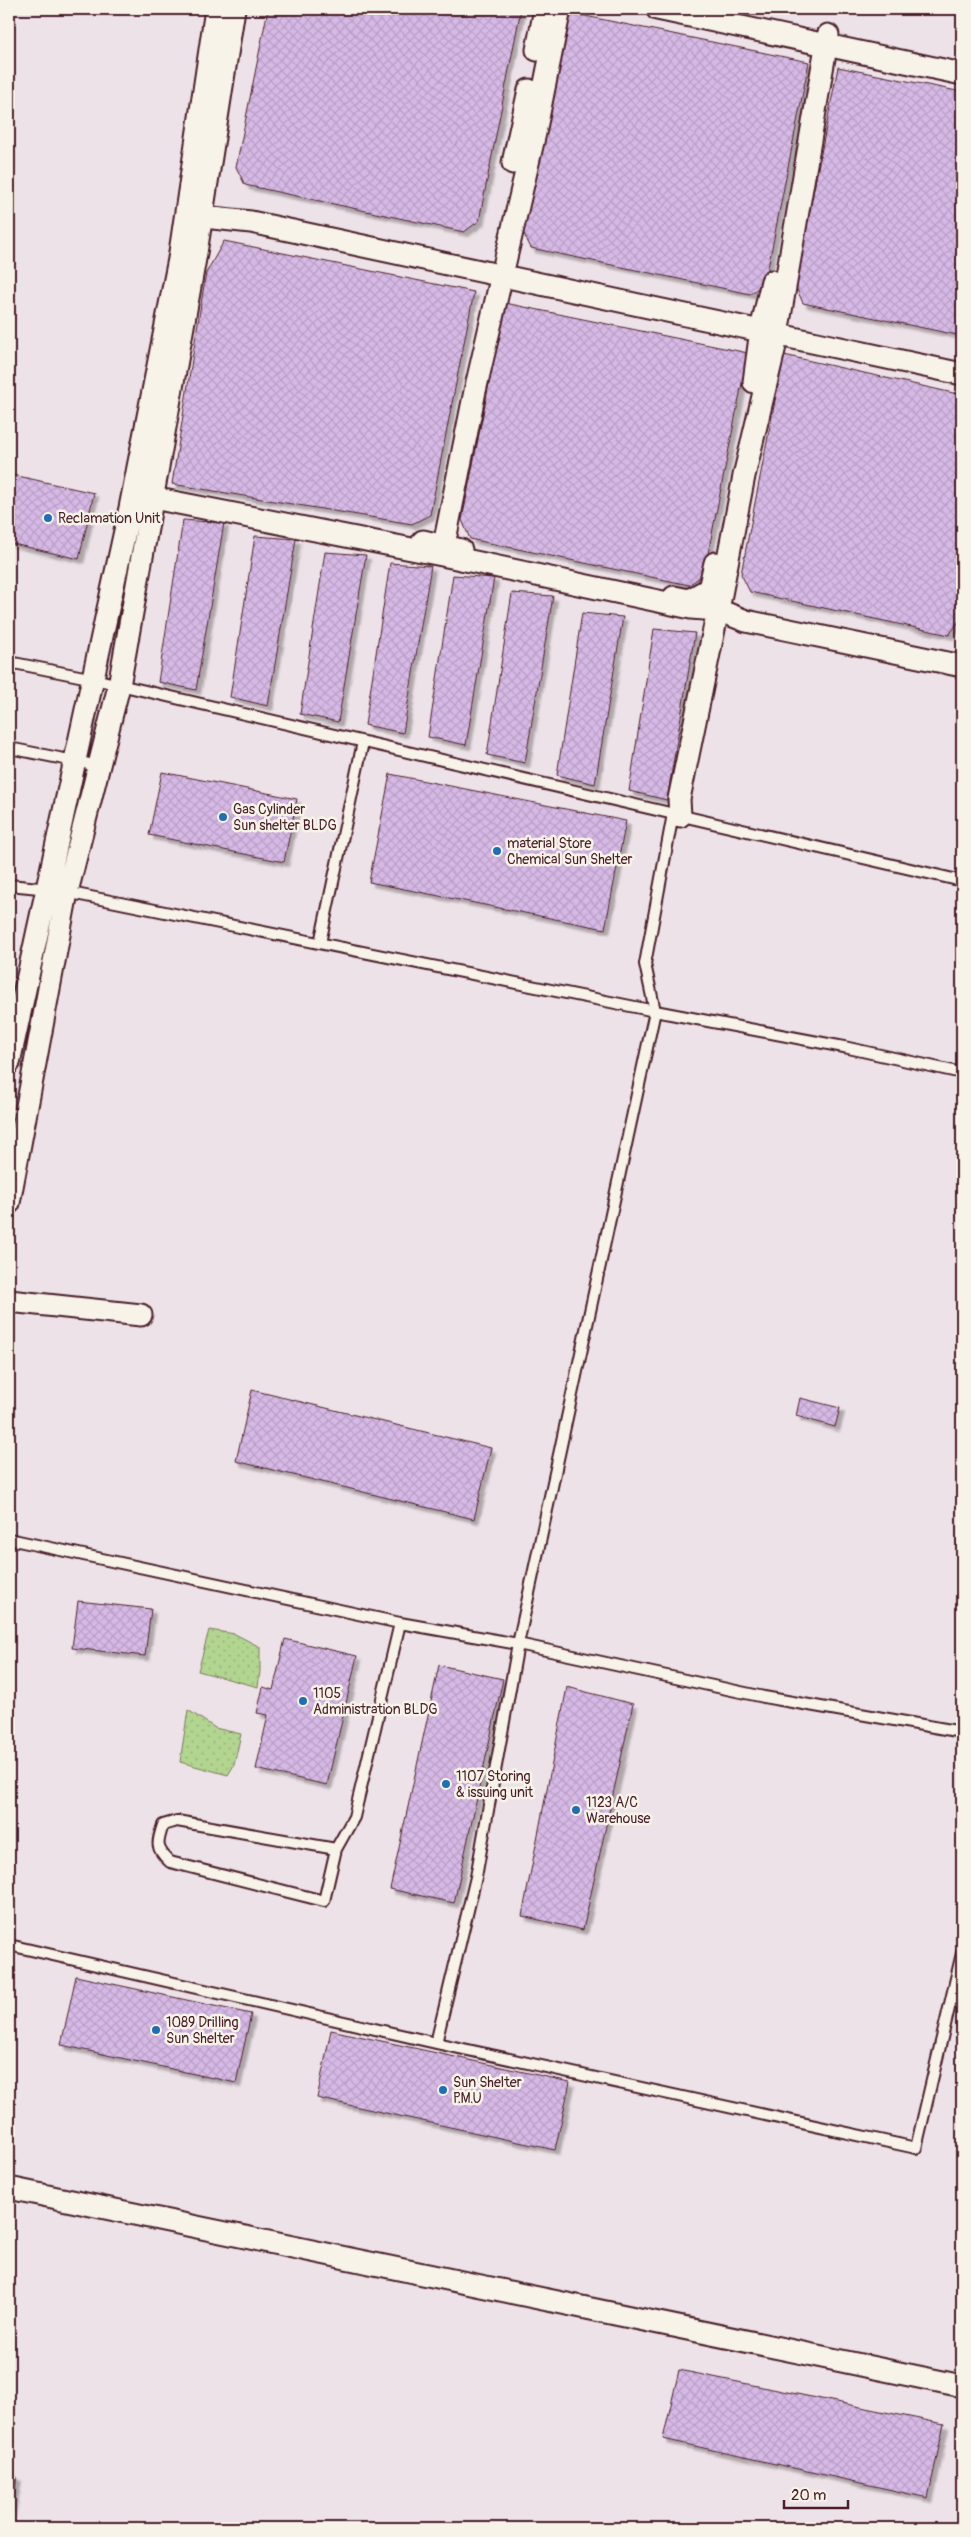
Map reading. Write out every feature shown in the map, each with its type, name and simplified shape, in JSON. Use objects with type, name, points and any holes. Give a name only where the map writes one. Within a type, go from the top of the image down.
[{"type":"street","points":[[9,1203],[67,892],[119,686],[198,241],[194,212],[216,9]]},
{"type":"street","points":[[9,1063],[45,889],[94,679],[194,212],[234,9]]},
{"type":"street","points":[[444,550],[476,391],[494,280],[540,40],[544,9]]},
{"type":"street","points":[[423,542],[434,530],[494,280],[506,254],[535,133],[560,9]]},
{"type":"street","points":[[657,9],[962,65]]},
{"type":"street","points":[[707,9],[962,74]]},
{"type":"street","points":[[672,814],[672,784],[709,605],[709,589],[756,372],[768,338],[792,178],[821,39]]},
{"type":"street","points":[[194,212],[213,218],[251,222],[494,280]]},
{"type":"street","points":[[198,241],[225,231],[317,247],[494,280],[768,338],[962,374]]},
{"type":"street","points":[[768,338],[962,387]]},
{"type":"street","points":[[154,492],[423,542],[444,550]]},
{"type":"street","points":[[154,492],[444,550],[691,608],[709,605],[962,658]]},
{"type":"street","points":[[709,605],[746,621],[962,666]]},
{"type":"street","points":[[9,1301],[141,1315]]},
{"type":"street","points":[[9,2188],[962,2386]]},
{"type":"lane","points":[[9,662],[94,679],[962,881]]},
{"type":"lane","points":[[320,943],[363,742]]},
{"type":"lane","points":[[9,748],[99,766]]},
{"type":"lane","points":[[436,2043],[476,1877],[518,1644],[655,1011],[645,964],[672,814]]},
{"type":"lane","points":[[9,885],[67,892],[655,1011],[844,1047],[962,1073]]},
{"type":"lane","points":[[9,1539],[400,1623],[518,1644],[764,1696],[962,1732]]},
{"type":"lane","points":[[336,1850],[176,1821],[163,1825],[158,1840],[160,1853],[170,1862],[324,1901],[336,1850],[354,1817],[400,1623]]},
{"type":"lane","points":[[9,1945],[436,2043],[916,2148],[962,1953]]},
{"type":"shaded area","points":[[9,9],[962,9],[962,2528],[9,2528]]},
{"type":"green space","points":[[209,1630],[235,1634],[260,1647],[258,1687],[198,1671]]},
{"type":"green space","points":[[188,1710],[215,1728],[241,1734],[234,1765],[228,1775],[180,1762]]},
{"type":"building","points":[[268,9],[521,9],[479,221],[464,232],[245,185],[236,167]]},
{"type":"building","points":[[566,12],[809,62],[765,283],[750,294],[531,248],[522,230]]},
{"type":"building","points":[[838,67],[962,92],[962,336],[803,303],[795,285]]},
{"type":"building","points":[[224,241],[474,292],[430,515],[412,524],[172,484],[206,273]]},
{"type":"building","points":[[505,303],[748,353],[704,574],[689,585],[470,539],[462,520]]},
{"type":"building","points":[[784,355],[962,395],[962,617],[949,635],[750,592],[741,574]]},
{"type":"building","name":"Reclamation Unit","points":[[9,474],[94,493],[79,559],[9,543]]},
{"type":"building","points":[[183,520],[224,523],[196,690],[158,682]]},
{"type":"building","points":[[255,536],[296,539],[268,706],[230,697]]},
{"type":"building","points":[[325,552],[366,555],[338,722],[300,714]]},
{"type":"building","points":[[390,563],[431,566],[403,733],[365,725]]},
{"type":"building","points":[[453,575],[494,578],[466,745],[428,737]]},
{"type":"building","points":[[512,593],[553,596],[525,763],[487,755]]},
{"type":"building","points":[[582,613],[623,617],[595,784],[557,775]]},
{"type":"building","points":[[654,629],[695,633],[667,800],[629,791]]},
{"type":"building","name":"Gas Cylinder Sun shelter BLDG","points":[[162,772],[297,799],[284,862],[149,835]]},
{"type":"building","name":"material Store Chemical Sun Shelter","points":[[390,774],[626,821],[605,929],[369,882]]},
{"type":"building","points":[[252,1390],[491,1448],[474,1519],[236,1461]]},
{"type":"building","points":[[800,1398],[840,1408],[835,1427],[796,1416]]},
{"type":"building","points":[[78,1601],[151,1609],[145,1656],[72,1648]]},
{"type":"building","name":"1105 Administration BLDG","points":[[285,1639],[357,1656],[327,1785],[256,1769],[268,1715],[257,1713],[263,1687],[273,1690]]},
{"type":"building","name":"1107 Storing & issuing unit","points":[[439,1665],[503,1679],[454,1903],[390,1889]]},
{"type":"building","name":"1123 A/C Warehouse","points":[[567,1687],[633,1704],[583,1930],[522,1916]]},
{"type":"building","name":"1089 Drilling Sun Shelter","points":[[76,1976],[251,2014],[236,2083],[61,2045]]},
{"type":"building","name":"Sun Shelter P.M.U","points":[[331,2030],[570,2082],[555,2150],[317,2098]]},
{"type":"building","points":[[679,2370],[944,2424],[928,2498],[663,2439]]},
{"type":"building","points":[[9,2475],[17,2477],[9,2519]]},
{"type":"place","name":"Reclamation Unit","points":[[48,518]]},
{"type":"place","name":"Gas Cylinder Sun shelter BLDG","points":[[223,817]]},
{"type":"place","name":"material Store Chemical Sun Shelter","points":[[497,851]]},
{"type":"place","name":"1105 Administration BLDG","points":[[303,1701]]},
{"type":"place","name":"1107 Storing & issuing unit","points":[[446,1784]]},
{"type":"place","name":"1123 A/C Warehouse","points":[[576,1810]]},
{"type":"place","name":"1089 Drilling Sun Shelter","points":[[156,2030]]},
{"type":"place","name":"Sun Shelter P.M.U","points":[[443,2090]]}]
